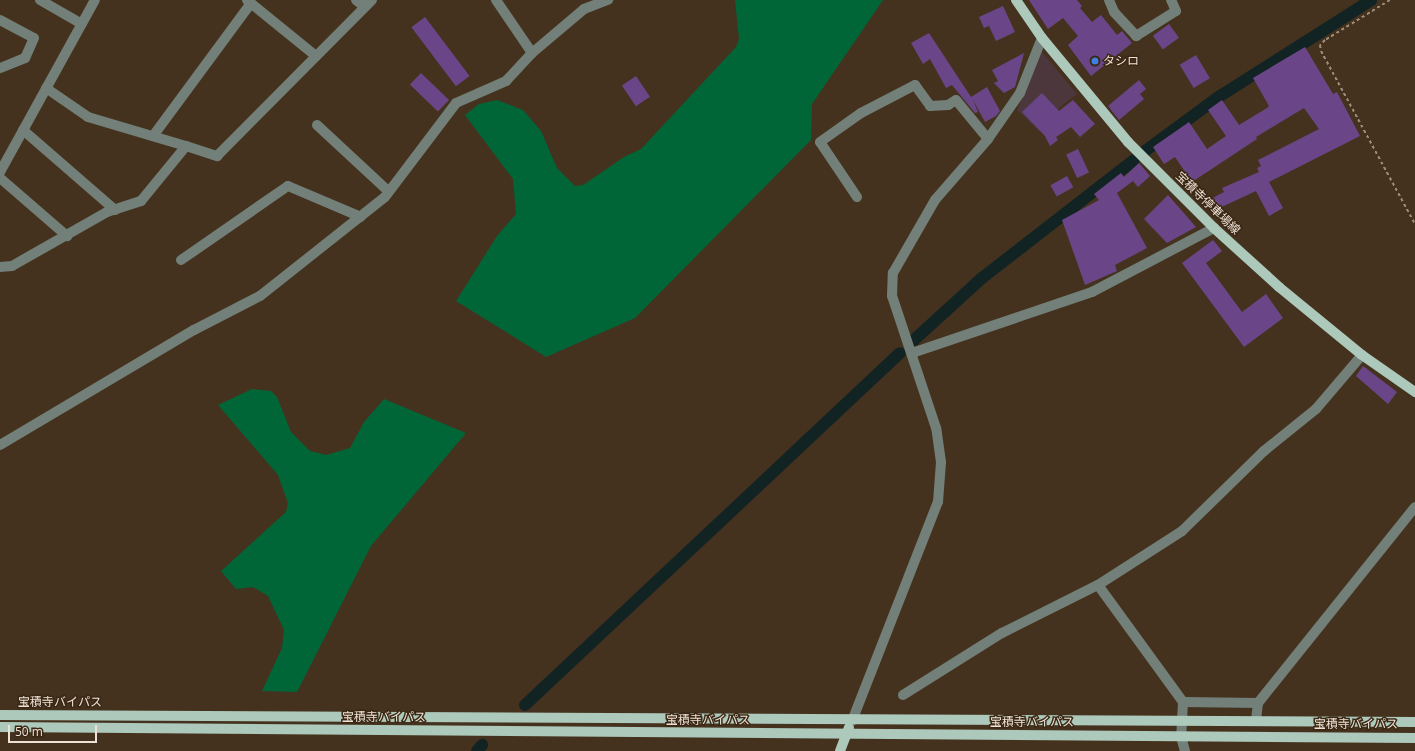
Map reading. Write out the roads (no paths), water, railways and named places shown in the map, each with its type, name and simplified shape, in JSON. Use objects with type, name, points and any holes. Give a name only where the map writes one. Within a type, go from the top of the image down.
[{"type":"main road","name":"宝積寺停車場線","points":[[1016,0],[1042,38],[1128,142],[1214,228],[1279,287],[1362,355],[1415,392]]},
{"type":"main road","name":"宝積寺バイパス","points":[[0,715],[1415,722]]},
{"type":"main road","points":[[840,751],[852,720]]},
{"type":"main road","name":"宝積寺バイパス","points":[[0,727],[1415,738]]},
{"type":"street","points":[[40,0],[82,24]]},
{"type":"street","points":[[0,172],[95,0]]},
{"type":"street","points":[[46,88],[88,117],[217,156],[369,4],[356,0]]},
{"type":"street","points":[[496,0],[532,53]]},
{"type":"street","points":[[0,445],[194,330],[260,296],[361,217],[390,192],[456,103],[506,81],[532,53],[584,9],[608,0]]},
{"type":"street","points":[[1109,0],[1114,12],[1136,36],[1176,11],[1171,0]]},
{"type":"street","points":[[153,136],[249,2],[316,56]]},
{"type":"street","points":[[0,20],[34,38],[25,58],[0,68]]},
{"type":"street","points":[[852,720],[938,502],[940,455],[936,428],[892,296],[893,273],[935,200],[988,139],[1020,93],[1042,38]]},
{"type":"street","points":[[857,196],[820,142],[861,113],[915,85],[930,106],[948,105],[956,100],[988,139]]},
{"type":"street","points":[[317,125],[390,192]]},
{"type":"street","points":[[23,130],[115,210]]},
{"type":"street","points":[[0,267],[12,266],[115,210],[141,201],[186,146]]},
{"type":"street","points":[[0,178],[67,236]]},
{"type":"street","points":[[181,260],[288,186],[361,217]]},
{"type":"street","points":[[912,353],[1092,292],[1214,228]]},
{"type":"street","points":[[903,695],[1002,633],[1098,585],[1182,531],[1264,451],[1316,409],[1362,355]]},
{"type":"street","points":[[1256,721],[1258,703],[1415,508]]},
{"type":"street","points":[[1098,585],[1183,702],[1181,737],[1185,751]]},
{"type":"street","points":[[1183,702],[1258,703]]},
{"type":"waterway","points":[[1145,151],[1220,96],[1371,0]]},
{"type":"waterway","points":[[914,340],[982,278],[1134,160]]},
{"type":"waterway","points":[[525,705],[900,353]]},
{"type":"waterway","points":[[477,751],[482,745]]},
{"type":"place","name":"タシロ","points":[[1095,61]]}]
